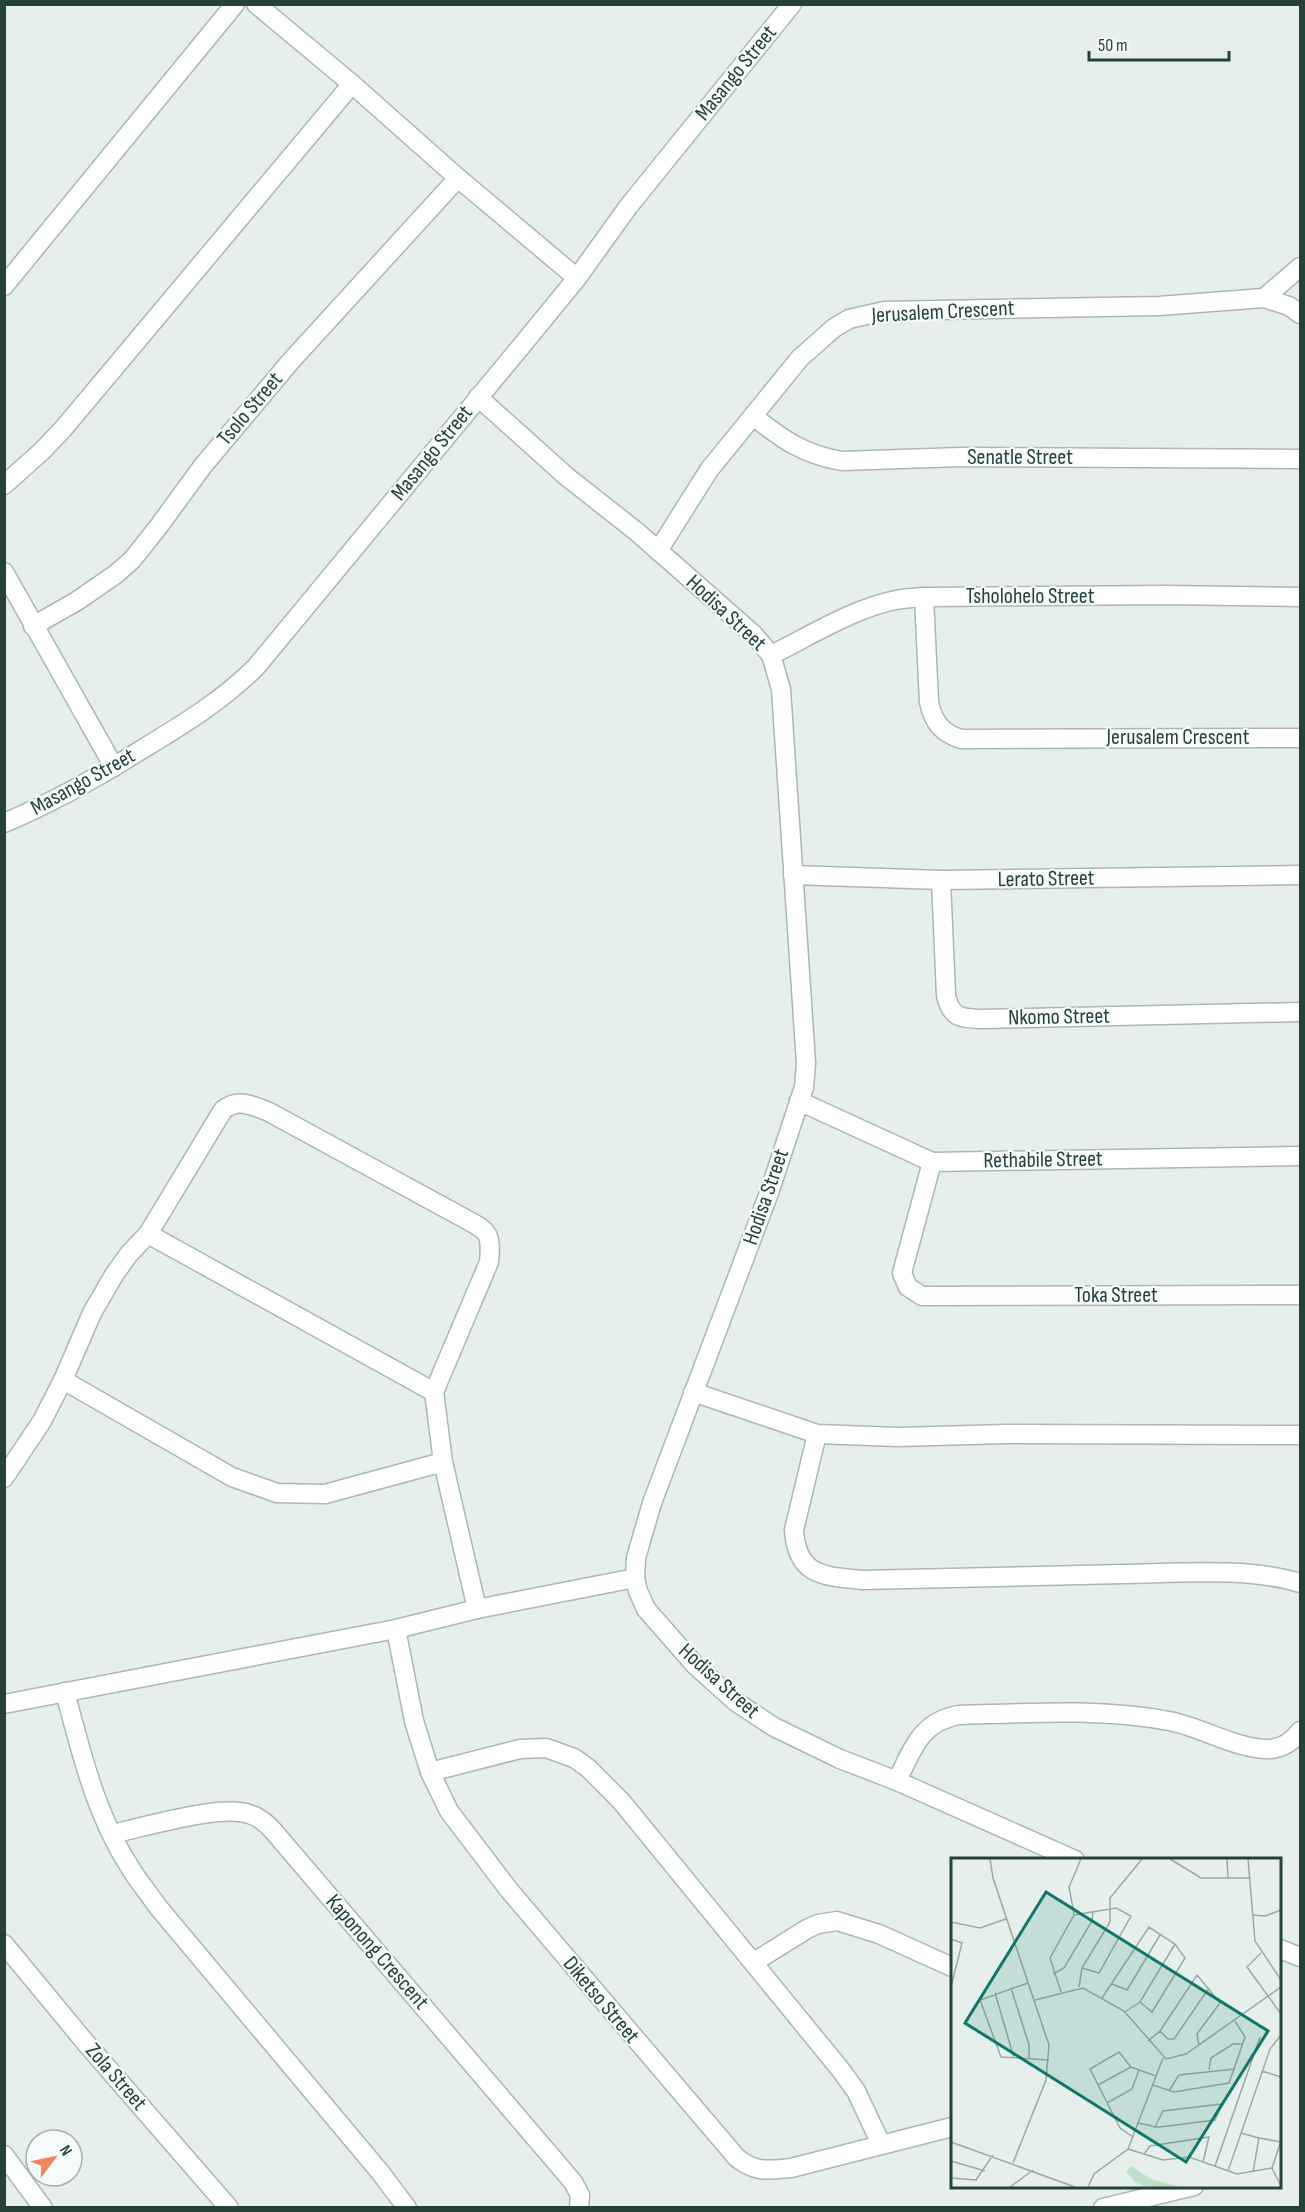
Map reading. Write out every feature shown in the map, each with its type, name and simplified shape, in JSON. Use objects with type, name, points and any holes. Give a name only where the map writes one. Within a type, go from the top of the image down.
[{"type":"street","points":[[4,286],[235,4]]},
{"type":"street","points":[[256,4],[577,278]]},
{"type":"street","name":"Masango Street","points":[[4,823],[114,767],[217,702],[256,667],[577,278],[628,207],[792,4]]},
{"type":"street","points":[[4,485],[42,452],[63,429],[352,84]]},
{"type":"street","name":"Tsolo Street","points":[[33,626],[77,601],[132,560],[202,467],[290,362],[458,178]]},
{"type":"street","points":[[1264,298],[1300,267]]},
{"type":"street","name":"Jerusalem Crescent","points":[[658,551],[709,470],[800,358],[834,328],[859,316],[884,311],[1159,306],[1264,298],[1289,306],[1300,314]]},
{"type":"street","name":"Hodisa Street","points":[[478,397],[566,477],[637,532],[753,634],[771,655],[781,690],[806,1064],[804,1086],[761,1214],[652,1503],[636,1558],[635,1578],[638,1591],[646,1609],[695,1665],[736,1702],[783,1732],[840,1759],[897,1781],[1070,1858]]},
{"type":"street","name":"Senatle Street","points":[[753,416],[781,438],[807,453],[842,460],[961,457],[1300,459]]},
{"type":"street","points":[[4,572],[114,767]]},
{"type":"street","name":"Tsholohelo Street","points":[[771,655],[829,625],[895,600],[924,597],[1165,595],[1300,597]]},
{"type":"street","name":"Jerusalem Crescent","points":[[924,597],[929,702],[932,715],[938,725],[951,736],[961,739],[1203,736],[1300,738]]},
{"type":"street","name":"Lerato Street","points":[[792,875],[941,880],[1300,875]]},
{"type":"street","name":"Nkomo Street","points":[[941,880],[946,995],[948,1006],[958,1016],[981,1019],[1300,1012]]},
{"type":"street","name":"Rethabile Street","points":[[799,1101],[932,1162],[1300,1156]]},
{"type":"street","points":[[4,1478],[42,1421],[63,1380],[92,1313],[129,1254],[148,1234],[223,1110],[234,1103],[249,1104],[269,1112],[460,1216],[487,1234],[491,1243],[489,1262],[434,1392],[443,1462],[477,1609]]},
{"type":"street","name":"Toka Street","points":[[932,1162],[902,1273],[908,1287],[915,1293],[932,1297],[1300,1295]]},
{"type":"street","points":[[148,1234],[434,1392]]},
{"type":"street","points":[[63,1380],[232,1477],[277,1493],[325,1494],[443,1462]]},
{"type":"street","points":[[693,1392],[817,1434],[898,1437],[1007,1434],[1300,1435]]},
{"type":"street","points":[[817,1434],[795,1530],[795,1542],[803,1560],[813,1571],[823,1576],[862,1580],[1169,1573],[1239,1574],[1287,1579],[1300,1583]]},
{"type":"street","points":[[4,1704],[396,1629],[477,1609],[635,1578]]},
{"type":"street","name":"Diketso Street","points":[[396,1629],[414,1721],[430,1772],[449,1811],[509,1890],[736,2158],[754,2169],[766,2171],[790,2168],[951,2127]]},
{"type":"street","points":[[65,1692],[87,1773],[112,1834],[130,1868],[158,1907],[380,2172],[407,2208]]},
{"type":"street","points":[[897,1781],[921,1735],[945,1717],[959,1714],[1069,1712],[1132,1716],[1198,1728],[1227,1740],[1260,1749],[1282,1747],[1300,1731]]},
{"type":"street","points":[[430,1772],[520,1749],[546,1748],[574,1758],[588,1768],[621,1801],[754,1962],[856,2091],[881,2144]]},
{"type":"street","name":"Kaponong Crescent","points":[[112,1834],[209,1813],[229,1811],[250,1814],[262,1819],[573,2182],[580,2196],[579,2208]]},
{"type":"street","points":[[754,1962],[807,1929],[818,1924],[837,1921],[879,1934],[951,1967]]},
{"type":"street","name":"Zola Street","points":[[4,1944],[85,2042],[229,2208]]},
{"type":"street","points":[[1281,1948],[1300,1957]]},
{"type":"street","points":[[4,2155],[43,2208]]},
{"type":"street","points":[[1103,2208],[1190,2188]]}]
